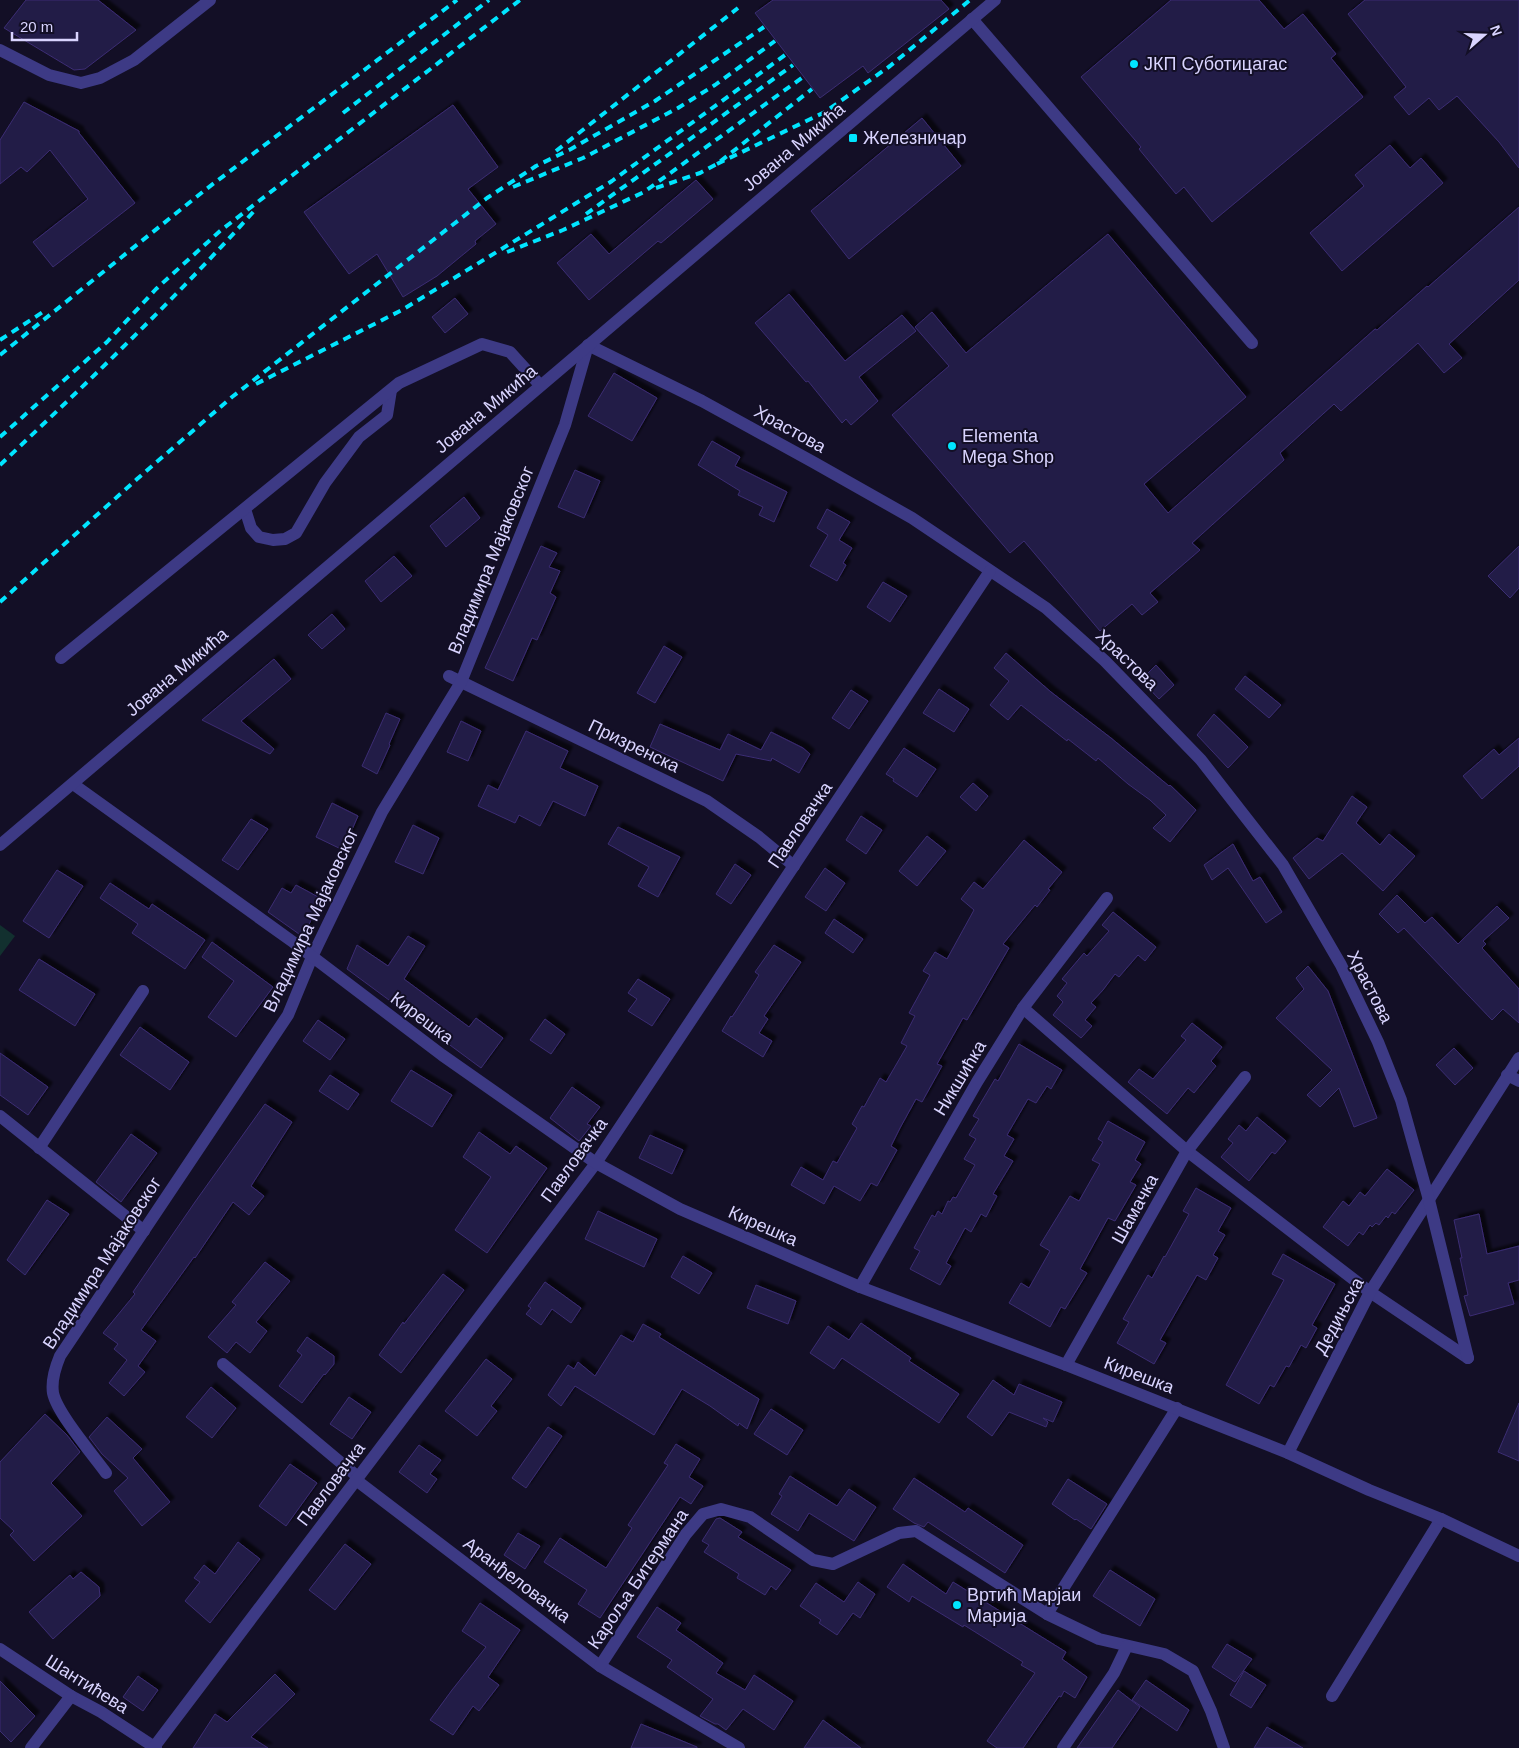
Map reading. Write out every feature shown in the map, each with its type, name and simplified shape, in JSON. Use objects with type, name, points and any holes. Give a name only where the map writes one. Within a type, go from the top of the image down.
[{"type":"street","points":[[0,50],[49,75],[81,83],[100,78],[134,60],[210,0]]},
{"type":"street","name":"Јована Микића","points":[[0,845],[995,0]]},
{"type":"street","points":[[972,19],[1252,343]]},
{"type":"street","points":[[62,658],[399,383],[482,344],[510,352],[540,386]]},
{"type":"street","name":"Храстова","points":[[588,345],[702,401],[822,466],[912,518],[1046,608],[1105,661],[1201,760],[1283,865],[1341,965],[1378,1042],[1401,1100],[1429,1200],[1468,1358],[1370,1292]]},
{"type":"street","name":"Владимира Мајаковског","points":[[106,1473],[61,1412],[53,1394],[53,1374],[60,1356],[288,1014],[312,956],[382,812],[461,682],[565,425],[588,345]]},
{"type":"street","points":[[245,509],[251,528],[259,537],[273,540],[285,539],[296,533],[325,483],[359,437],[387,415],[391,390]]},
{"type":"street","name":"Павловачка","points":[[155,1747],[596,1163],[990,571]]},
{"type":"street","name":"Призренска","points":[[448,676],[707,801],[759,837],[794,866]]},
{"type":"street","name":"Кирешка","points":[[73,784],[312,956],[442,1055],[596,1163],[680,1209],[860,1288],[1066,1365],[1288,1452],[1370,1490],[1441,1519],[1519,1556]]},
{"type":"street","name":"Никшићка","points":[[860,1288],[977,1082],[1023,1008],[1107,898]]},
{"type":"street","points":[[39,1148],[143,991]]},
{"type":"street","points":[[1023,1008],[1188,1151],[1370,1292]]},
{"type":"street","points":[[1429,1200],[1519,1058]]},
{"type":"street","points":[[1507,1075],[1519,1081]]},
{"type":"street","name":"Шамачка","points":[[1066,1365],[1188,1151],[1245,1077]]},
{"type":"street","points":[[0,1116],[144,1231]]},
{"type":"street","name":"Дедињска","points":[[1288,1452],[1370,1292],[1429,1200]]},
{"type":"street","name":"Аранђеловачка","points":[[223,1364],[357,1478],[600,1666],[739,1748]]},
{"type":"street","points":[[1047,1614],[1177,1408]]},
{"type":"street","name":"Кароља Битермана","points":[[600,1666],[686,1534],[703,1514],[721,1509],[750,1517],[813,1560],[833,1564],[899,1533],[916,1531],[1047,1614],[1099,1639],[1164,1654],[1193,1671],[1211,1710],[1224,1748]]},
{"type":"street","points":[[1332,1696],[1441,1519]]},
{"type":"street","points":[[1063,1748],[1114,1673],[1127,1646]]},
{"type":"street","name":"Шантићева","points":[[0,1649],[71,1696],[101,1712],[155,1747]]},
{"type":"street","points":[[31,1748],[71,1696]]},
{"type":"green space","points":[[0,925],[15,936],[0,956]]},
{"type":"building","points":[[26,0],[98,0],[136,30],[85,69],[74,70],[4,28]]},
{"type":"building","points":[[773,0],[941,0],[949,9],[868,73],[863,66],[820,98],[755,13]]},
{"type":"building","points":[[1171,0],[1259,0],[1284,29],[1303,14],[1336,54],[1331,58],[1363,97],[1212,222],[1184,187],[1176,194],[1139,149],[1141,147],[1081,77]]},
{"type":"building","points":[[1365,0],[1519,0],[1519,168],[1499,142],[1457,96],[1439,110],[1429,98],[1409,115],[1394,97],[1406,87],[1348,14]]},
{"type":"building","points":[[24,102],[79,131],[135,203],[53,267],[33,242],[88,199],[50,150],[27,172],[21,167],[0,184],[0,140]]},
{"type":"building","points":[[453,105],[498,167],[468,189],[496,224],[475,241],[476,244],[437,276],[403,297],[377,254],[349,274],[304,212]]},
{"type":"building","points":[[922,118],[961,166],[849,259],[811,211]]},
{"type":"building","points":[[1390,145],[1410,168],[1421,158],[1443,183],[1342,271],[1310,233],[1364,186],[1355,175]]},
{"type":"building","points":[[696,180],[713,199],[661,243],[658,241],[589,300],[557,263],[591,234],[609,254]]},
{"type":"building","points":[[1519,207],[1519,280],[1449,344],[1462,358],[1444,373],[1418,343],[1341,411],[1334,404],[1280,453],[1284,460],[1192,543],[1200,550],[1150,593],[1158,602],[1142,615],[1132,604],[1100,631],[1024,541],[1010,553],[892,415],[949,366],[915,327],[932,312],[966,353],[1108,234],[1246,397],[1144,484],[1168,513],[1375,329],[1377,330],[1428,287]]},
{"type":"building","points":[[789,294],[845,361],[902,315],[916,331],[859,377],[878,401],[851,425],[846,419],[842,423],[808,381],[806,382],[755,323]]},
{"type":"building","points":[[455,298],[468,314],[445,333],[432,317]]},
{"type":"building","points":[[614,373],[657,398],[632,441],[588,416]]},
{"type":"building","points":[[712,441],[740,457],[735,466],[787,492],[774,522],[759,515],[763,507],[738,495],[740,491],[698,465]]},
{"type":"building","points":[[575,470],[600,481],[584,518],[558,507]]},
{"type":"building","points":[[464,497],[480,518],[446,547],[430,526]]},
{"type":"building","points":[[827,509],[850,522],[839,540],[852,548],[843,563],[846,565],[837,581],[810,566],[828,535],[817,528]]},
{"type":"building","points":[[541,546],[557,553],[549,567],[560,571],[550,593],[556,597],[537,640],[532,638],[513,681],[485,668]]},
{"type":"building","points":[[1519,546],[1519,588],[1510,598],[1488,576]]},
{"type":"building","points":[[394,556],[412,576],[381,602],[365,581]]},
{"type":"building","points":[[883,582],[907,596],[890,622],[867,607]]},
{"type":"building","points":[[332,614],[345,629],[322,649],[308,635]]},
{"type":"building","points":[[664,646],[682,657],[655,703],[637,693]]},
{"type":"building","points":[[1006,653],[1051,692],[1170,785],[1196,810],[1170,842],[1153,828],[1166,815],[1098,758],[1096,761],[1021,705],[1008,720],[990,705],[1009,681],[994,668]]},
{"type":"building","points":[[274,659],[291,679],[241,721],[274,749],[270,754],[202,720]]},
{"type":"building","points":[[1156,665],[1174,685],[1159,699],[1141,680]]},
{"type":"building","points":[[1245,676],[1281,705],[1269,718],[1235,689]]},
{"type":"building","points":[[939,689],[969,709],[954,732],[923,713]]},
{"type":"building","points":[[851,690],[868,701],[849,729],[832,718]]},
{"type":"building","points":[[386,713],[400,719],[377,774],[362,766]]},
{"type":"building","points":[[1214,714],[1248,747],[1228,768],[1197,735]]},
{"type":"building","points":[[461,721],[481,731],[468,761],[447,752]]},
{"type":"building","points":[[660,724],[720,750],[728,734],[761,750],[771,732],[803,748],[810,754],[799,773],[772,758],[771,761],[736,754],[723,781],[650,747]]},
{"type":"building","points":[[526,731],[568,751],[560,768],[598,786],[585,816],[553,801],[540,826],[519,815],[515,823],[478,806],[488,785],[498,790]]},
{"type":"building","points":[[1519,738],[1519,766],[1482,799],[1463,776],[1494,749],[1499,755]]},
{"type":"building","points":[[904,748],[936,769],[917,797],[886,774]]},
{"type":"building","points":[[973,783],[988,796],[976,811],[960,797]]},
{"type":"building","points":[[1352,796],[1367,807],[1356,823],[1380,845],[1389,834],[1415,856],[1383,891],[1342,853],[1309,879],[1293,858],[1317,838],[1323,841]]},
{"type":"building","points":[[332,803],[358,816],[343,850],[316,837]]},
{"type":"building","points":[[861,816],[882,830],[866,854],[846,840]]},
{"type":"building","points":[[251,819],[268,829],[238,870],[222,860]]},
{"type":"building","points":[[413,825],[439,838],[423,874],[395,862]]},
{"type":"building","points":[[618,827],[680,857],[658,897],[638,886],[649,867],[608,844]]},
{"type":"building","points":[[927,836],[946,851],[917,886],[899,871]]},
{"type":"building","points":[[1024,840],[1062,872],[1048,889],[1050,890],[1037,907],[1035,905],[1003,944],[1009,948],[967,1020],[963,1018],[937,1064],[942,1066],[922,1102],[916,1099],[891,1146],[897,1150],[877,1186],[871,1183],[860,1201],[834,1186],[824,1204],[791,1185],[801,1167],[823,1180],[833,1161],[837,1163],[857,1128],[852,1124],[862,1106],[864,1107],[880,1078],[886,1082],[907,1046],[901,1043],[915,1016],[909,1013],[930,975],[923,971],[935,952],[947,959],[974,910],[961,899],[974,882],[983,889]]},
{"type":"building","points":[[1233,844],[1253,881],[1260,877],[1282,912],[1266,923],[1228,868],[1212,880],[1204,865]]},
{"type":"building","points":[[735,864],[751,875],[731,904],[716,894]]},
{"type":"building","points":[[825,868],[845,883],[826,911],[805,897]]},
{"type":"building","points":[[57,870],[83,886],[49,938],[23,921]]},
{"type":"building","points":[[110,883],[149,909],[152,904],[205,940],[185,969],[132,933],[138,924],[100,898]]},
{"type":"building","points":[[296,885],[320,898],[306,932],[299,934],[268,912],[282,888],[291,893]]},
{"type":"building","points":[[1397,895],[1425,923],[1432,917],[1458,944],[1497,906],[1509,918],[1483,941],[1486,944],[1482,948],[1519,989],[1519,1023],[1503,1009],[1492,1020],[1404,928],[1398,933],[1379,914]]},
{"type":"building","points":[[1113,912],[1156,947],[1145,961],[1138,955],[1119,977],[1115,974],[1091,1003],[1096,1007],[1085,1020],[1092,1026],[1081,1038],[1053,1015],[1063,1002],[1057,996],[1067,983],[1062,979],[1084,953],[1087,956],[1109,931],[1102,925]]},
{"type":"building","points":[[834,919],[863,939],[853,953],[825,933]]},
{"type":"building","points":[[408,936],[425,946],[404,979],[469,1027],[476,1018],[503,1038],[481,1068],[347,969],[357,945],[388,966]]},
{"type":"building","points":[[212,942],[273,987],[236,1037],[208,1017],[234,981],[202,957]]},
{"type":"building","points":[[774,945],[801,962],[764,1016],[768,1019],[759,1033],[772,1041],[763,1057],[722,1031],[759,975],[755,972]]},
{"type":"building","points":[[39,959],[95,994],[75,1026],[19,990]]},
{"type":"building","points":[[1308,966],[1328,991],[1377,1118],[1354,1127],[1339,1088],[1320,1107],[1307,1095],[1332,1070],[1276,1018],[1304,989],[1296,978]]},
{"type":"building","points":[[638,979],[670,999],[652,1026],[628,1011],[637,999],[628,993]]},
{"type":"building","points":[[545,1019],[565,1034],[551,1054],[530,1040]]},
{"type":"building","points":[[318,1020],[345,1039],[330,1060],[303,1041]]},
{"type":"building","points":[[1192,1023],[1222,1047],[1211,1061],[1216,1066],[1194,1093],[1188,1088],[1167,1114],[1128,1082],[1139,1069],[1153,1079],[1186,1040],[1181,1036]]},
{"type":"building","points":[[140,1027],[189,1062],[170,1090],[120,1055]]},
{"type":"building","points":[[1019,1044],[1062,1070],[1051,1089],[1047,1086],[1036,1103],[1028,1099],[1007,1135],[1014,1139],[1004,1156],[1013,1161],[993,1194],[997,1196],[986,1217],[981,1214],[971,1232],[965,1228],[946,1263],[951,1266],[940,1285],[910,1269],[920,1251],[914,1248],[932,1215],[935,1217],[938,1211],[942,1214],[948,1201],[950,1202],[953,1197],[956,1198],[975,1165],[964,1159],[976,1139],[969,1135],[979,1119],[973,1116],[995,1079],[998,1081]]},
{"type":"building","points":[[1454,1048],[1473,1068],[1455,1085],[1436,1065]]},
{"type":"building","points":[[0,1053],[48,1087],[28,1115],[0,1095]]},
{"type":"building","points":[[411,1070],[452,1095],[432,1127],[391,1101]]},
{"type":"building","points":[[330,1075],[359,1094],[348,1110],[319,1091]]},
{"type":"building","points":[[572,1087],[600,1107],[587,1124],[591,1126],[579,1141],[550,1118]]},
{"type":"building","points":[[265,1104],[292,1122],[251,1186],[264,1196],[249,1215],[233,1202],[195,1258],[141,1330],[156,1341],[138,1366],[145,1372],[124,1396],[109,1383],[127,1360],[114,1349],[118,1344],[103,1333],[135,1294],[133,1292]]},
{"type":"building","points":[[1257,1117],[1286,1141],[1275,1154],[1272,1152],[1249,1181],[1221,1157],[1233,1143],[1228,1139],[1239,1125],[1246,1131]]},
{"type":"building","points":[[1108,1121],[1145,1142],[1135,1160],[1141,1164],[1130,1182],[1136,1185],[1115,1221],[1108,1218],[1080,1269],[1087,1273],[1065,1309],[1061,1307],[1050,1327],[1009,1303],[1021,1283],[1029,1288],[1050,1251],[1040,1245],[1070,1196],[1079,1201],[1100,1164],[1092,1160],[1103,1142],[1098,1139]]},
{"type":"building","points":[[479,1132],[510,1154],[516,1146],[547,1168],[487,1253],[455,1230],[491,1177],[463,1157]]},
{"type":"building","points":[[131,1134],[157,1153],[121,1202],[96,1182]]},
{"type":"building","points":[[650,1135],[683,1150],[672,1174],[639,1158]]},
{"type":"building","points":[[1387,1169],[1414,1190],[1395,1214],[1392,1212],[1388,1218],[1386,1216],[1379,1225],[1376,1223],[1372,1227],[1370,1225],[1363,1235],[1359,1232],[1348,1246],[1323,1227],[1343,1201],[1349,1206],[1360,1192],[1365,1196]]},
{"type":"building","points":[[1196,1188],[1231,1208],[1218,1231],[1225,1235],[1213,1255],[1218,1258],[1206,1280],[1197,1275],[1160,1340],[1166,1343],[1154,1364],[1117,1343],[1129,1322],[1123,1319],[1148,1275],[1152,1278],[1189,1214],[1183,1211]]},
{"type":"building","points":[[47,1200],[69,1214],[25,1275],[7,1260]]},
{"type":"building","points":[[598,1211],[657,1239],[644,1267],[585,1239]]},
{"type":"building","points":[[1479,1214],[1487,1254],[1519,1246],[1519,1280],[1508,1283],[1514,1304],[1470,1316],[1464,1296],[1468,1295],[1454,1220]]},
{"type":"building","points":[[1283,1254],[1335,1284],[1312,1325],[1317,1328],[1306,1348],[1301,1345],[1289,1367],[1286,1366],[1274,1387],[1270,1385],[1259,1404],[1226,1385],[1284,1280],[1272,1274]]},
{"type":"building","points":[[683,1256],[712,1273],[699,1294],[671,1277]]},
{"type":"building","points":[[265,1262],[290,1281],[256,1322],[267,1331],[250,1353],[236,1342],[227,1353],[208,1337],[236,1305],[232,1302]]},
{"type":"building","points":[[443,1274],[464,1290],[401,1373],[379,1355],[403,1322],[404,1324]]},
{"type":"building","points":[[545,1282],[581,1308],[571,1323],[552,1309],[541,1325],[526,1314],[531,1308],[528,1306]]},
{"type":"building","points":[[756,1285],[796,1301],[788,1324],[747,1308]]},
{"type":"building","points":[[861,1323],[911,1358],[909,1361],[959,1394],[939,1423],[842,1358],[834,1369],[810,1353],[828,1326],[849,1340]]},
{"type":"building","points":[[643,1324],[661,1334],[659,1337],[759,1399],[747,1429],[739,1423],[738,1426],[682,1389],[654,1435],[575,1386],[561,1406],[548,1395],[568,1365],[574,1369],[578,1362],[595,1376],[621,1335],[633,1342]]},
{"type":"building","points":[[307,1337],[334,1356],[334,1364],[302,1403],[279,1386],[302,1355],[297,1351]]},
{"type":"building","points":[[486,1359],[512,1379],[491,1406],[497,1411],[477,1436],[445,1411]]},
{"type":"building","points":[[993,1380],[1014,1395],[1019,1384],[1062,1402],[1053,1422],[1043,1418],[1048,1422],[1046,1427],[1009,1412],[992,1436],[967,1417]]},
{"type":"building","points":[[211,1387],[236,1408],[212,1438],[186,1417]]},
{"type":"building","points":[[349,1397],[371,1412],[352,1439],[330,1424]]},
{"type":"building","points":[[1519,1403],[1519,1461],[1498,1452]]},
{"type":"building","points":[[771,1409],[803,1430],[787,1455],[754,1434]]},
{"type":"building","points":[[45,1414],[67,1435],[80,1452],[51,1483],[82,1516],[34,1561],[10,1535],[14,1531],[0,1518],[0,1462]]},
{"type":"building","points":[[107,1417],[142,1449],[133,1458],[170,1502],[142,1526],[114,1491],[128,1478],[102,1454],[89,1437]]},
{"type":"building","points":[[548,1427],[562,1436],[526,1488],[512,1478]]},
{"type":"building","points":[[676,1444],[700,1459],[689,1477],[703,1486],[691,1504],[680,1497],[600,1618],[578,1604],[587,1590],[544,1562],[560,1538],[606,1568],[632,1528],[628,1525],[668,1465],[664,1463]]},
{"type":"building","points":[[419,1445],[441,1460],[430,1474],[437,1479],[427,1493],[399,1472]]},
{"type":"building","points":[[290,1464],[317,1483],[286,1526],[259,1506]]},
{"type":"building","points":[[790,1476],[837,1506],[849,1489],[876,1507],[854,1541],[809,1513],[798,1531],[771,1514],[782,1496],[779,1494]]},
{"type":"building","points":[[914,1478],[965,1512],[968,1508],[1023,1545],[1005,1573],[928,1522],[924,1527],[914,1523],[893,1509]]},
{"type":"building","points":[[1068,1479],[1107,1504],[1091,1529],[1052,1504]]},
{"type":"building","points":[[720,1518],[742,1532],[738,1537],[791,1570],[776,1590],[771,1586],[765,1595],[737,1578],[739,1574],[704,1552],[709,1545],[702,1541],[716,1519]]},
{"type":"building","points":[[518,1533],[540,1546],[525,1569],[504,1555]]},
{"type":"building","points":[[238,1542],[260,1559],[210,1623],[185,1601],[200,1582],[194,1578],[204,1565],[215,1574]]},
{"type":"building","points":[[345,1544],[371,1564],[335,1610],[309,1590]]},
{"type":"building","points":[[903,1564],[946,1594],[953,1582],[1066,1652],[1062,1659],[1087,1677],[1075,1698],[1064,1691],[1061,1697],[1059,1696],[1023,1748],[997,1748],[987,1741],[1035,1673],[1021,1665],[1023,1662],[964,1625],[963,1627],[912,1596],[909,1602],[887,1587]]},
{"type":"building","points":[[1110,1570],[1155,1599],[1140,1626],[1093,1596]]},
{"type":"building","points":[[81,1572],[99,1587],[100,1596],[53,1639],[29,1612],[70,1575],[73,1579]]},
{"type":"building","points":[[858,1582],[875,1594],[860,1618],[853,1613],[837,1635],[819,1623],[821,1620],[800,1606],[816,1583],[844,1602]]},
{"type":"building","points":[[480,1603],[520,1630],[488,1677],[499,1685],[479,1711],[473,1706],[453,1735],[430,1720],[486,1647],[462,1631]]},
{"type":"building","points":[[657,1607],[681,1623],[676,1630],[723,1663],[716,1673],[745,1690],[754,1675],[793,1701],[774,1730],[743,1709],[726,1730],[700,1716],[713,1699],[667,1667],[672,1660],[637,1637]]},
{"type":"building","points":[[1227,1644],[1252,1659],[1235,1682],[1212,1667]]},
{"type":"building","points":[[1244,1671],[1266,1685],[1251,1708],[1230,1695]]},
{"type":"building","points":[[275,1674],[295,1694],[251,1737],[268,1748],[193,1748],[215,1714],[227,1722]]},
{"type":"building","points":[[138,1676],[158,1690],[143,1711],[123,1697]]},
{"type":"building","points":[[1146,1680],[1189,1710],[1177,1731],[1132,1700]]},
{"type":"building","points":[[0,1681],[35,1716],[11,1742],[0,1731]]},
{"type":"building","points":[[1118,1690],[1140,1707],[1112,1748],[1077,1748]]},
{"type":"building","points":[[823,1720],[861,1748],[804,1748]]},
{"type":"building","points":[[641,1724],[697,1747],[697,1748],[631,1748]]},
{"type":"building","points":[[1267,1727],[1303,1748],[1254,1748]]},
{"type":"railway","points":[[0,355],[205,190],[457,0]]},
{"type":"railway","points":[[343,113],[489,0]]},
{"type":"railway","points":[[0,437],[107,342],[156,289],[220,231],[520,0]]},
{"type":"railway","points":[[717,164],[825,112],[890,66],[970,0]]},
{"type":"railway","points":[[556,151],[738,8]]},
{"type":"railway","points":[[0,602],[232,397],[487,198],[536,166],[571,149],[655,101],[764,27]]},
{"type":"railway","points":[[513,187],[583,158],[678,108],[715,85],[775,41]]},
{"type":"railway","points":[[256,384],[402,310],[612,181],[785,55]]},
{"type":"railway","points":[[586,214],[793,65]]},
{"type":"railway","points":[[507,252],[563,230],[644,192],[803,77]]},
{"type":"railway","points":[[656,188],[700,173],[717,164],[812,89]]},
{"type":"railway","points":[[0,465],[98,372],[255,210]]},
{"type":"railway","points":[[0,340],[46,310]]},
{"type":"place","name":"ЈКП Суботицагас","points":[[1134,64]]},
{"type":"place","name":"Железничар","points":[[853,138]]},
{"type":"place","name":"Elementa Mega Shop","points":[[952,446]]},
{"type":"place","name":"Вртић Марјаи Марија","points":[[957,1605]]}]
